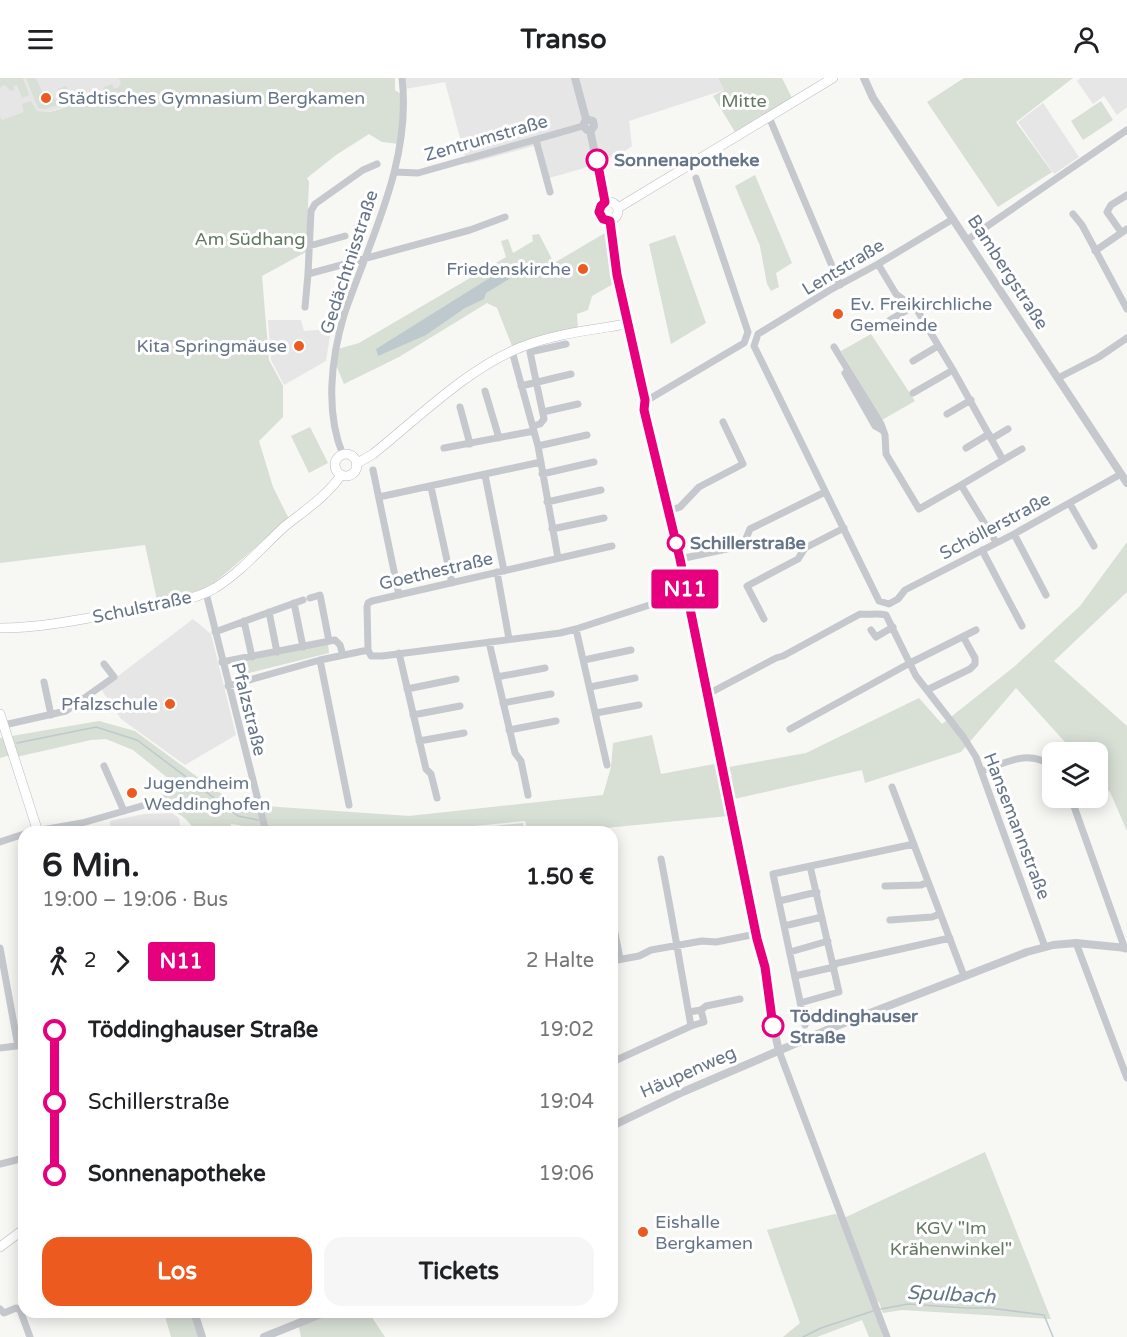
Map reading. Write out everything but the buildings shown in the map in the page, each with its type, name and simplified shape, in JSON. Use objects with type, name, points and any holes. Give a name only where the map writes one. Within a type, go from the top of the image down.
[{"type":"main road","points":[[618,208],[613,202],[605,202],[600,209],[600,214],[603,219],[610,221],[616,217],[618,208],[833,78]]},
{"type":"main road","points":[[356,464],[373,454],[471,375],[492,361],[512,351],[551,338],[627,324],[617,275],[610,221]]},
{"type":"main road","points":[[343,455],[353,457],[356,464],[351,475],[339,472],[335,462],[343,455]]},
{"type":"main road","name":"Schulstraße","points":[[0,628],[69,621],[168,603],[206,593],[227,579],[321,497],[339,472]]},
{"type":"main road","points":[[0,714],[33,826]]},
{"type":"main road","points":[[0,1247],[18,1233]]},
{"type":"street","name":"Gedächtnisstraße","points":[[343,455],[335,434],[332,413],[335,363],[342,323],[395,172],[403,117],[402,78]]},
{"type":"street","points":[[575,78],[605,202]]},
{"type":"street","name":"Bambergstraße","points":[[864,78],[873,98],[1127,483]]},
{"type":"street","points":[[769,117],[840,285]]},
{"type":"street","name":"Zentrumstraße","points":[[395,172],[418,173],[587,125]]},
{"type":"street","points":[[967,240],[1127,130]]},
{"type":"street","points":[[536,140],[550,192]]},
{"type":"street","points":[[305,307],[310,211],[315,204],[363,170],[378,164]]},
{"type":"street","points":[[645,400],[744,343],[748,332],[696,178]]},
{"type":"street","points":[[1095,251],[1124,231],[1107,212],[1111,205],[1127,195]]},
{"type":"street","points":[[1073,214],[1082,225],[1124,298],[1127,309]]},
{"type":"street","points":[[308,274],[363,261],[470,230],[505,217]]},
{"type":"street","name":"Lentstraße","points":[[825,492],[754,346],[758,334],[953,219]]},
{"type":"street","points":[[309,246],[345,236]]},
{"type":"street","points":[[878,264],[896,294],[914,306],[1003,460]]},
{"type":"street","points":[[890,320],[914,306]]},
{"type":"street","points":[[627,324],[645,400],[644,410],[680,559],[692,630],[708,694],[756,934],[765,967],[771,1017],[779,1051],[887,1337]]},
{"type":"street","points":[[1058,378],[1099,357],[1127,338]]},
{"type":"street","points":[[444,448],[533,429],[542,421],[543,412],[530,352],[566,344]]},
{"type":"street","points":[[913,361],[938,346]]},
{"type":"street","points":[[834,347],[876,414],[885,435],[886,454],[919,509],[1022,449]]},
{"type":"street","points":[[512,351],[538,446],[558,558]]},
{"type":"street","points":[[913,393],[953,370]]},
{"type":"street","points":[[522,386],[571,374]]},
{"type":"street","points":[[485,391],[499,438]]},
{"type":"street","points":[[947,414],[970,400]]},
{"type":"street","points":[[543,412],[578,404]]},
{"type":"street","points":[[460,407],[470,444]]},
{"type":"street","points":[[669,511],[680,507],[699,487],[743,464],[723,422]]},
{"type":"street","points":[[966,448],[1008,429]]},
{"type":"street","points":[[538,446],[587,435]]},
{"type":"street","points":[[379,497],[541,462]]},
{"type":"street","points":[[542,474],[594,462]]},
{"type":"street","points":[[373,470],[399,595]]},
{"type":"street","name":"Schöllerstraße","points":[[844,528],[879,602],[889,604],[898,599],[905,590],[1070,504],[1121,474]]},
{"type":"street","points":[[485,475],[509,639]]},
{"type":"street","points":[[962,485],[996,542]]},
{"type":"street","points":[[431,487],[452,583]]},
{"type":"street","points":[[547,502],[601,490]]},
{"type":"street","points":[[680,559],[744,543],[750,529],[825,492],[844,528],[805,548],[798,559],[747,586],[764,619]]},
{"type":"street","points":[[1070,504],[1094,546]]},
{"type":"street","points":[[552,529],[604,518]]},
{"type":"street","points":[[1014,534],[1046,595]]},
{"type":"street","name":"Goethestraße","points":[[368,650],[368,603],[612,546]]},
{"type":"street","points":[[982,550],[1022,626]]},
{"type":"street","name":"Pfalzstraße","points":[[206,593],[264,826]]},
{"type":"street","points":[[228,686],[320,660],[368,650],[373,657],[576,629],[686,593]]},
{"type":"street","points":[[215,632],[321,595],[329,642]]},
{"type":"street","points":[[294,603],[303,647]]},
{"type":"street","points":[[269,612],[276,652]]},
{"type":"street","name":"Hansemannstraße","points":[[708,694],[860,614],[886,615],[916,676],[964,738],[982,771],[1045,946]]},
{"type":"street","points":[[244,621],[252,657]]},
{"type":"street","points":[[871,630],[876,637],[893,627]]},
{"type":"street","points":[[576,629],[607,765]]},
{"type":"street","points":[[790,729],[910,663],[976,630]]},
{"type":"street","points":[[927,690],[970,669],[975,664],[975,658],[965,640]]},
{"type":"street","points":[[222,662],[329,642],[339,642],[343,655]]},
{"type":"street","points":[[489,642],[509,730],[515,753],[521,761],[528,795]]},
{"type":"street","points":[[584,660],[632,651]]},
{"type":"street","points":[[399,653],[426,769],[431,774],[437,798]]},
{"type":"street","points":[[320,660],[349,805]]},
{"type":"street","points":[[4,726],[66,711],[114,677],[104,664]]},
{"type":"street","points":[[497,677],[545,668]]},
{"type":"street","points":[[590,687],[635,678]]},
{"type":"street","points":[[407,688],[456,679]]},
{"type":"street","points":[[44,682],[51,715]]},
{"type":"street","points":[[503,703],[551,694]]},
{"type":"street","points":[[596,713],[639,705]]},
{"type":"street","points":[[413,715],[460,706]]},
{"type":"street","points":[[509,730],[556,720]]},
{"type":"street","points":[[419,741],[464,733]]},
{"type":"street","points":[[982,771],[1026,757],[1042,760]]},
{"type":"street","points":[[104,766],[124,811]]},
{"type":"street","points":[[892,787],[964,976]]},
{"type":"street","points":[[66,826],[145,805]]},
{"type":"street","points":[[1075,808],[1126,949]]},
{"type":"street","points":[[0,842],[18,836]]},
{"type":"street","points":[[805,1025],[773,874],[914,844]]},
{"type":"street","points":[[661,859],[691,1026]]},
{"type":"street","points":[[800,1003],[839,992],[810,866]]},
{"type":"street","points":[[885,885],[921,885],[928,882]]},
{"type":"street","points":[[779,901],[817,892]]},
{"type":"street","points":[[890,920],[932,917],[940,914]]},
{"type":"street","points":[[784,926],[822,916]]},
{"type":"street","points":[[618,960],[677,945],[702,941],[716,942],[756,934]]},
{"type":"street","points":[[795,976],[950,939]]},
{"type":"street","points":[[790,952],[828,942]]},
{"type":"street","points":[[1076,943],[1127,1078]]},
{"type":"street","name":"Häupenweg","points":[[618,1123],[640,1111],[779,1051],[964,976],[1045,946],[1076,943],[1126,949]]},
{"type":"street","points":[[0,948],[18,1032]]},
{"type":"street","points":[[689,1012],[740,999]]},
{"type":"street","points":[[618,1059],[691,1026],[704,1023],[701,1010]]},
{"type":"street","points":[[0,1048],[18,1046]]},
{"type":"street","points":[[0,1164],[18,1160]]},
{"type":"street","points":[[0,1309],[4,1313],[18,1309]]},
{"type":"street","points":[[23,1318],[29,1337]]},
{"type":"street","points":[[196,1318],[202,1337]]},
{"type":"street","points":[[264,1337],[311,1318]]},
{"type":"shaded area","name":"Städtisches Gymnasium Bergkamen","points":[[0,78],[148,78],[74,105],[0,124]]},
{"type":"shaded area","points":[[403,78],[718,78],[724,90],[629,121],[632,146],[622,153],[581,169],[549,178],[541,144],[467,164],[445,82],[405,89]]},
{"type":"shaded area","points":[[1080,78],[1127,78],[1127,107],[1117,115],[1104,96],[1093,104],[1077,81]]},
{"type":"shaded area","points":[[1043,103],[1079,157],[1054,174],[1018,122]]},
{"type":"shaded area","points":[[512,264],[516,275],[486,293],[484,299],[465,308],[426,335],[378,356],[376,349]]},
{"type":"shaded area","name":"Kita Springmäuse","points":[[268,320],[301,320],[304,331],[331,329],[326,361],[284,385],[271,360]]},
{"type":"shaded area","name":"Pfalzschule","points":[[193,619],[211,634],[236,735],[185,765],[121,719],[101,689]]},
{"type":"shaded area","points":[[172,813],[179,818],[180,826],[110,826],[110,821],[144,814]]},
{"type":"green space","points":[[0,78],[23,78],[29,95],[22,98],[17,85],[13,86],[14,90],[11,91],[5,85],[0,87]]},
{"type":"green space","points":[[26,78],[36,78],[45,99],[53,96],[55,100],[61,97],[58,89],[66,86],[72,95],[71,101],[45,109],[38,108]]},
{"type":"green space","name":"Am Südhang","points":[[119,78],[395,78],[395,90],[402,95],[399,144],[382,142],[369,134],[336,155],[307,178],[309,182],[306,252],[262,276],[269,360],[283,386],[283,417],[259,441],[273,487],[289,519],[207,589],[157,600],[145,545],[0,563],[0,117],[2,120],[24,112],[22,104],[31,101],[36,110],[41,112],[64,108],[79,100],[84,102],[102,95],[104,87],[112,84],[114,89],[119,87],[121,83]]},
{"type":"green space","name":"Mitte","points":[[718,78],[782,78],[793,100],[735,132],[713,96],[724,90]]},
{"type":"green space","points":[[964,78],[1073,78],[1016,122],[1052,172],[998,207],[927,102]]},
{"type":"green space","points":[[1101,101],[1113,120],[1083,140],[1071,121]]},
{"type":"green space","points":[[755,175],[792,263],[776,273],[779,287],[771,291],[767,284],[760,246],[735,186]]},
{"type":"green space","points":[[605,233],[615,283],[592,296],[588,310],[577,314],[578,329],[512,346],[497,308],[487,303],[399,357],[344,384],[336,365],[338,349],[359,343],[506,257],[501,241],[508,239],[513,253],[533,241],[532,235],[539,234],[554,263]]},
{"type":"green space","points":[[675,235],[706,323],[671,344],[649,244]]},
{"type":"green space","points":[[871,334],[915,401],[882,420],[841,351]]},
{"type":"green space","points":[[310,427],[328,463],[309,473],[291,436]]},
{"type":"green space","points":[[1127,542],[1127,592],[1054,661],[1127,726],[1127,831],[1108,790],[1108,742],[1065,742],[1016,688],[961,752],[865,783],[862,770],[734,799],[728,816],[618,827],[526,826],[525,821],[473,826],[246,826],[231,824],[231,826],[192,826],[179,814],[155,808],[149,801],[179,787],[133,750],[106,739],[91,740],[12,758],[11,755],[0,758],[0,738],[99,721],[135,731],[230,799],[265,806],[409,816],[603,795],[611,767],[613,743],[652,735],[661,774],[714,764],[720,779],[732,776],[729,767],[806,753],[919,698],[942,724],[1015,666],[1080,606]]},
{"type":"green space","points":[[328,644],[329,653],[237,676],[235,663]]},
{"type":"green space","points":[[523,823],[523,826],[494,826]]},
{"type":"green space","name":"KGV \"Im Krähenwinkel\"","points":[[985,1152],[1051,1319],[902,1310],[883,1313],[879,1302],[870,1299],[883,1337],[869,1337],[862,1320],[817,1337],[783,1337],[800,1323],[767,1230],[835,1214],[846,1217]]},
{"type":"green space","points":[[165,1318],[192,1318],[198,1337],[171,1337]]},
{"type":"green space","points":[[310,1318],[372,1318],[385,1337],[301,1337],[298,1323]]},
{"type":"waterway","points":[[17,743],[96,727],[137,740],[238,816],[258,820]]},
{"type":"waterway","name":"Spulbach","points":[[881,1309],[908,1304],[990,1308],[1044,1315],[1053,1337]]},
{"type":"waterway","name":"Spulbach","points":[[803,1337],[821,1328],[873,1311]]},
{"type":"bus line","name":"N11","points":[[597,160],[605,202],[599,212],[603,219],[610,221],[620,291],[645,400],[644,410],[681,564],[693,634],[734,819],[735,835],[758,947],[765,967],[773,1026]]},
{"type":"place","name":"Städtisches Gymnasium Bergkamen","points":[[46,98]]},
{"type":"place","name":"Sonnenapotheke","points":[[597,160]]},
{"type":"place","name":"Friedenskirche","points":[[583,269]]},
{"type":"place","name":"Ev. Freikirchliche Gemeinde","points":[[838,314]]},
{"type":"place","name":"Kita Springmäuse","points":[[299,346]]},
{"type":"place","name":"Schillerstraße","points":[[676,543]]},
{"type":"place","name":"Pfalzschule","points":[[170,704]]},
{"type":"place","name":"Jugendheim Weddinghofen","points":[[132,793]]},
{"type":"place","name":"Töddinghauser Straße","points":[[773,1026]]},
{"type":"place","name":"Eishalle Bergkamen","points":[[643,1232]]}]
